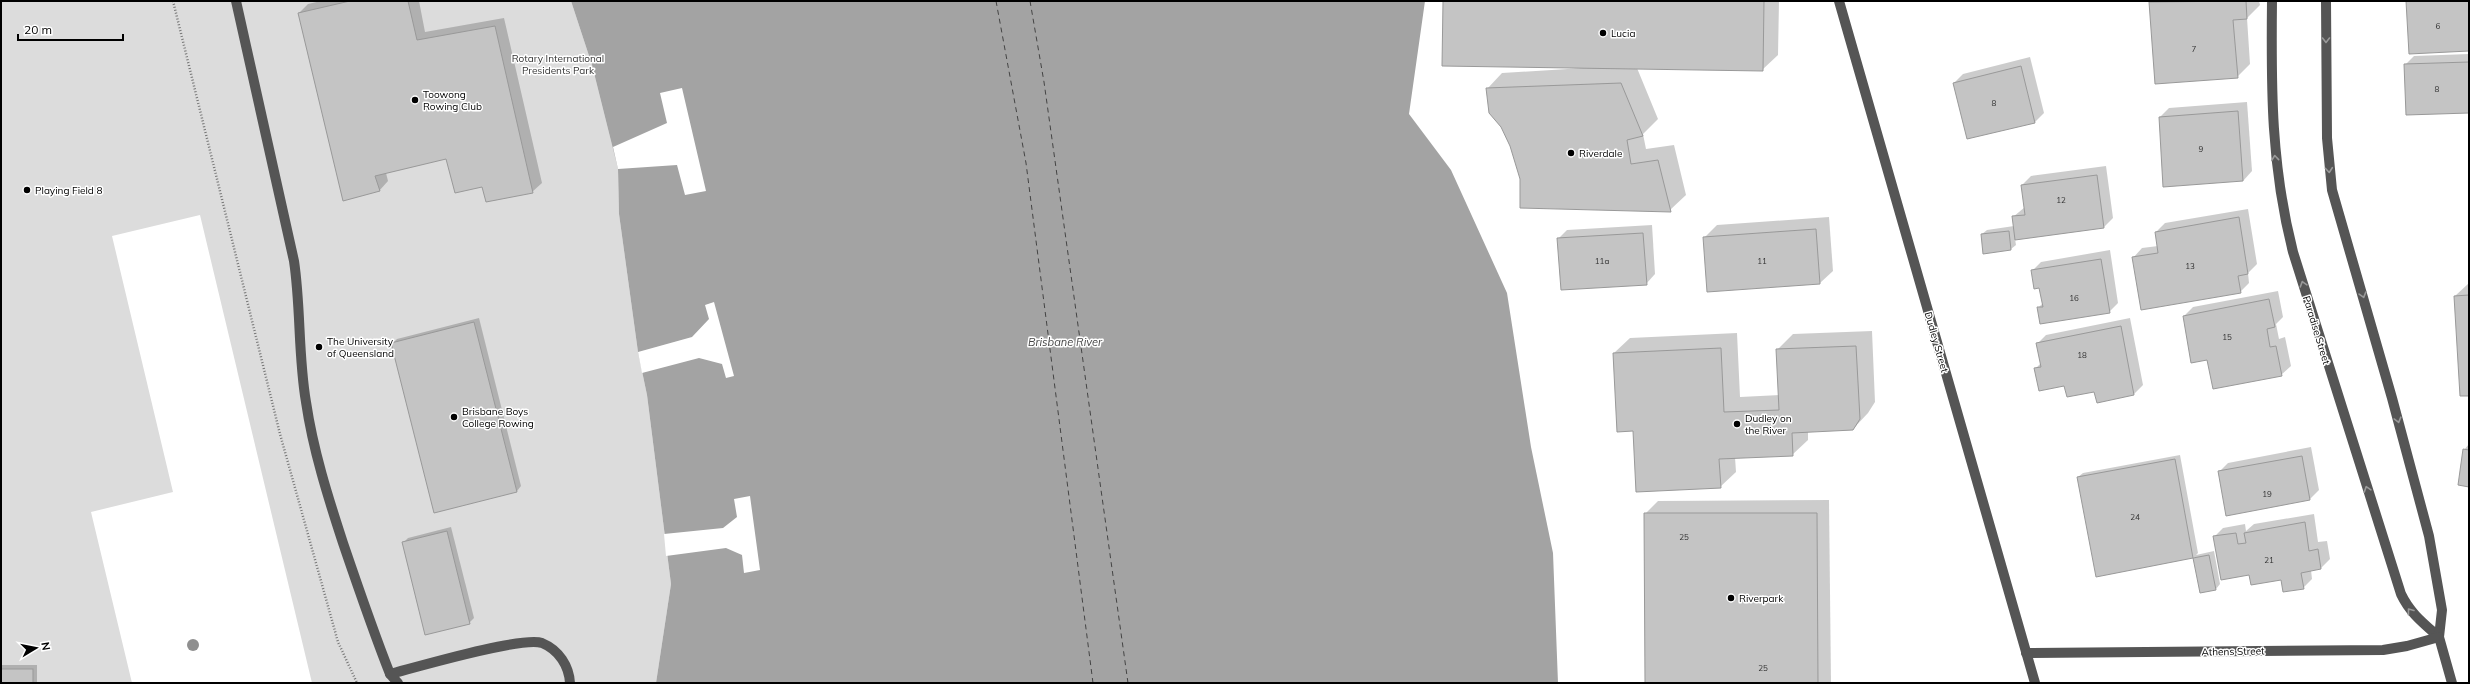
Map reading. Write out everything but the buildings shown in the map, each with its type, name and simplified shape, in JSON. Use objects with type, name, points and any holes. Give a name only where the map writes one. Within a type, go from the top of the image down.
[{"type":"street","points":[[236,1],[294,261],[300,298],[300,360],[310,425],[324,486],[371,624],[390,674],[398,683]]},
{"type":"street","name":"Dudley Street","points":[[1839,1],[2035,683]]},
{"type":"street","name":"Paradise Street","points":[[2272,1],[2273,144],[2281,202],[2293,252],[2401,594],[2408,608],[2419,621],[2439,637]]},
{"type":"street","points":[[2326,1],[2326,138],[2332,190],[2392,398],[2428,536],[2442,610],[2439,637],[2452,683]]},
{"type":"street","name":"Athens Street","points":[[2026,653],[2383,650],[2407,646],[2439,637]]},
{"type":"street","points":[[390,674],[518,642],[541,643],[557,652],[569,671],[570,683]]},
{"type":"path","points":[[173,1],[280,434],[338,642],[357,683]]},
{"type":"green space","name":"The University of Queensland","points":[[1,1],[571,1],[592,65],[618,169],[619,214],[638,352],[647,395],[671,584],[656,683],[312,683],[200,215],[112,236],[173,492],[91,512],[132,683],[33,683],[33,669],[1,669]]},
{"type":"water","name":"Brisbane River","points":[[571,1],[1425,1],[1409,114],[1451,170],[1507,293],[1531,447],[1553,553],[1558,683],[656,683],[671,584],[647,395],[638,352],[619,214],[618,169],[592,65]]},
{"type":"pier","points":[[682,88],[706,191],[685,195],[677,165],[618,169],[613,147],[667,123],[660,93]]},
{"type":"pier","points":[[714,302],[734,376],[726,378],[722,364],[699,358],[642,373],[638,352],[692,337],[709,319],[705,305]]},
{"type":"pier","points":[[750,496],[760,570],[744,573],[742,555],[726,548],[666,556],[664,534],[723,528],[737,517],[734,499]]},
{"type":"ferry route","points":[[996,1],[1026,163],[1093,683]]},
{"type":"ferry route","points":[[1030,1],[1044,82],[1128,683]]},
{"type":"place","name":"Lucia","points":[[1603,33]]},
{"type":"place","name":"Toowong Rowing Club","points":[[415,100]]},
{"type":"place","name":"Riverdale","points":[[1571,153]]},
{"type":"place","name":"Playing Field 8","points":[[27,190]]},
{"type":"place","name":"The University of Queensland","points":[[319,347]]},
{"type":"place","name":"Brisbane Boys College Rowing","points":[[454,417]]},
{"type":"place","name":"Dudley on the River","points":[[1737,424]]},
{"type":"place","name":"Riverpark","points":[[1731,598]]},
{"type":"park label","name":"Rotary International Presidents Park","points":[[558,64]]}]
